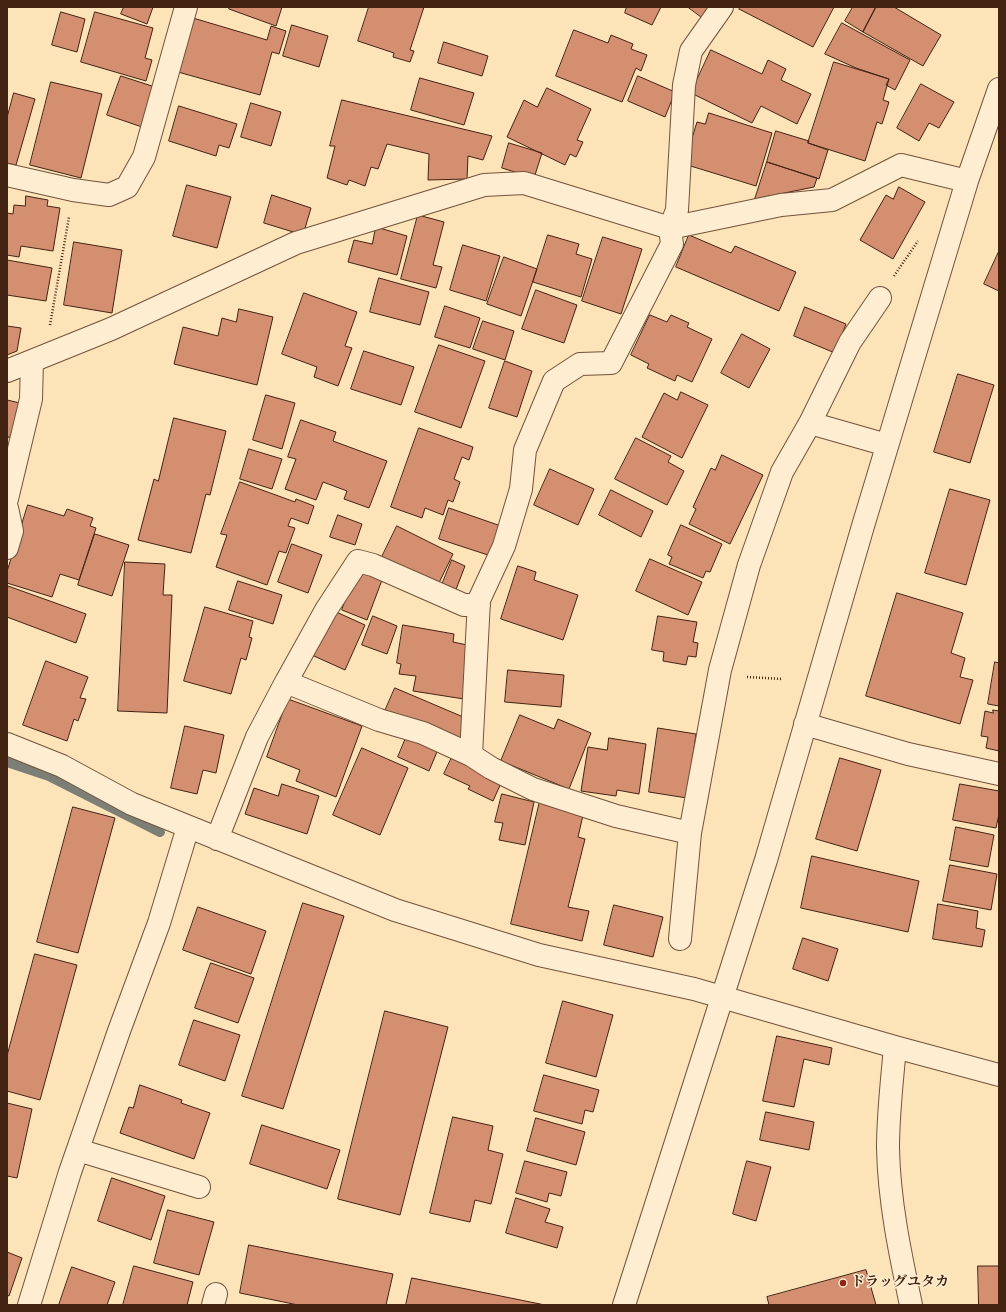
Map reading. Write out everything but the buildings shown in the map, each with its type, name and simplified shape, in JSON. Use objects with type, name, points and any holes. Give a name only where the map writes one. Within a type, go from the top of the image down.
[{"type":"street","points":[[7,175],[73,190],[109,195],[127,187],[144,157],[186,7]]},
{"type":"street","points":[[471,755],[479,600],[504,546],[521,489],[525,450],[554,381],[580,364],[611,363],[672,244],[670,228],[677,210],[684,85],[691,51],[722,7]]},
{"type":"street","points":[[624,1305],[722,998],[966,181],[999,89]]},
{"type":"street","points":[[7,371],[111,329],[296,243],[484,185],[524,183],[670,228],[781,205],[832,200],[902,165],[966,181]]},
{"type":"street","points":[[680,939],[690,833],[720,670],[749,565],[782,472],[810,422],[850,342],[880,298]]},
{"type":"street","points":[[7,498],[40,358]]},
{"type":"street","points":[[810,422],[887,446]]},
{"type":"street","points":[[7,508],[12,530],[7,548]]},
{"type":"street","points":[[217,839],[257,737],[326,610],[358,561],[373,564],[464,605],[479,605]]},
{"type":"street","points":[[286,682],[379,720],[423,734],[471,755],[491,768],[533,789],[616,816],[690,833]]},
{"type":"street","points":[[805,724],[908,754],[999,774]]},
{"type":"street","points":[[7,744],[62,766],[132,804],[191,829],[410,915],[540,955],[694,989],[895,1048],[999,1075]]},
{"type":"street","points":[[29,1305],[78,1150],[119,1031],[159,923],[185,838],[191,829]]},
{"type":"street","points":[[895,1048],[889,1118],[890,1188],[896,1232],[911,1305]]},
{"type":"street","points":[[78,1150],[199,1187]]},
{"type":"path","points":[[40,358],[47,336],[73,190]]},
{"type":"path","points":[[880,298],[918,241]]},
{"type":"path","points":[[720,670],[750,677],[783,679]]},
{"type":"waterway","points":[[7,762],[49,776],[160,832]]},
{"type":"place","name":"ドラッグユタカ","points":[[843,1283]]}]
